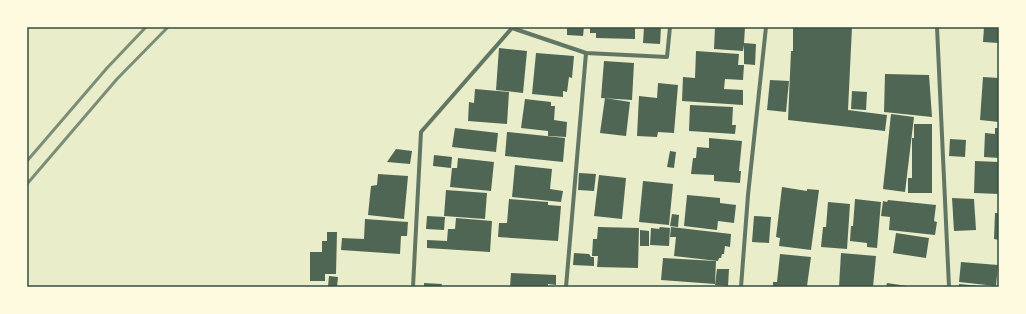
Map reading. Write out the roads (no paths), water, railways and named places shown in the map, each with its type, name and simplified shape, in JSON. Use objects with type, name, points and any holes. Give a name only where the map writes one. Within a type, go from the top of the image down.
[{"type":"street","points":[[413,287],[421,132],[512,28],[586,54],[667,57],[670,27]]},
{"type":"street","points":[[741,287],[748,195],[766,27]]},
{"type":"street","points":[[937,27],[949,287]]},
{"type":"street","points":[[566,287],[586,54]]},
{"type":"railway","points":[[27,161],[107,68],[146,27]]},
{"type":"railway","points":[[27,184],[117,79],[168,27]]}]
